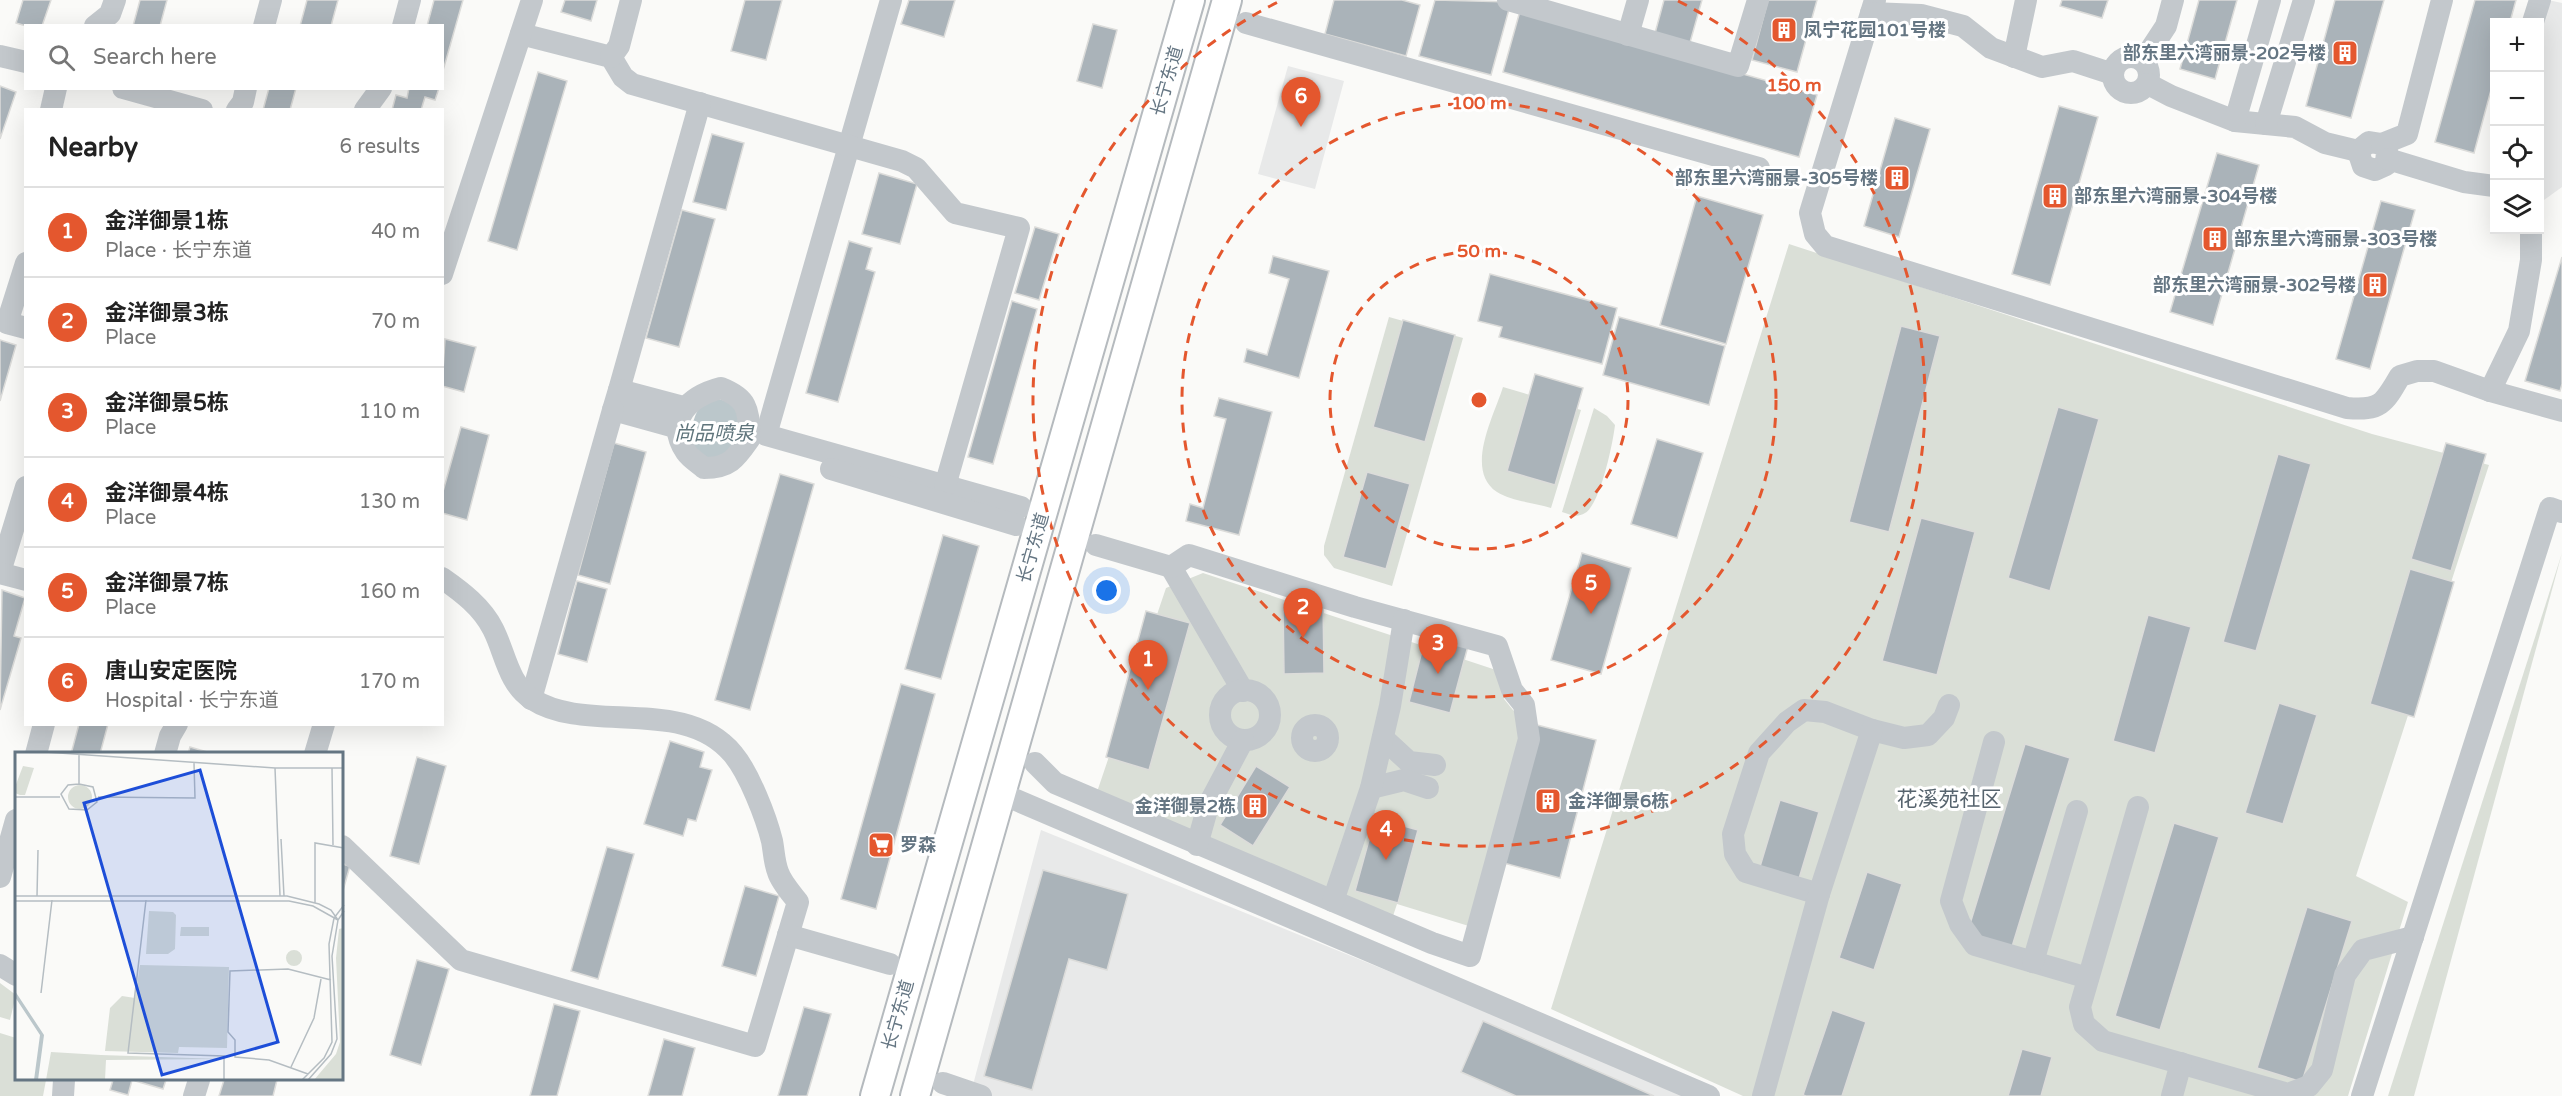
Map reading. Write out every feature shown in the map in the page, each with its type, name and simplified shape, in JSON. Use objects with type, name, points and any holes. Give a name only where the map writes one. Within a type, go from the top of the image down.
[{"type":"main road","name":"长宁东道","points":[[875,1096],[1190,0]]},
{"type":"main road","name":"长宁东道","points":[[915,1096],[1227,0]]},
{"type":"street","points":[[98,24],[111,14],[115,0]]},
{"type":"street","points":[[265,24],[271,0]]},
{"type":"street","points":[[404,24],[410,0]]},
{"type":"street","points":[[444,268],[532,0]]},
{"type":"street","points":[[611,57],[619,46],[632,0]]},
{"type":"street","points":[[680,418],[686,452],[704,468],[718,468],[736,458],[758,436],[849,146],[891,0]]},
{"type":"street","points":[[1628,35],[1638,0]]},
{"type":"street","points":[[1515,1],[1738,66],[1758,0]]},
{"type":"street","points":[[2014,57],[2026,0]]},
{"type":"street","points":[[2143,61],[2166,26],[2173,0]]},
{"type":"street","points":[[2235,121],[2270,0]]},
{"type":"street","points":[[2266,124],[2304,0]]},
{"type":"street","points":[[2385,152],[2407,134],[2442,0]]},
{"type":"street","points":[[2535,18],[2540,0]]},
{"type":"street","points":[[2113,74],[2073,61],[2042,67],[1991,48],[1963,26],[1921,15],[1873,7],[1810,213],[1815,234],[1826,246],[2347,408],[2369,410],[2386,401],[2400,376],[2417,371],[2434,371],[2490,391],[2562,411]]},
{"type":"street","points":[[1246,22],[1759,168]]},
{"type":"street","points":[[521,34],[611,57],[623,76],[632,84],[902,160],[916,168],[955,213],[1019,228],[945,486]]},
{"type":"street","points":[[0,56],[24,62]]},
{"type":"street","points":[[2131,57],[2143,61],[2149,71],[2148,84],[2140,92],[2128,94],[2117,88],[2113,74],[2120,60],[2131,57]]},
{"type":"street","points":[[2148,84],[2171,96],[2235,121],[2295,128],[2325,143],[2358,151],[2363,166],[2375,170],[2386,165],[2385,152]]},
{"type":"street","points":[[51,108],[56,90]]},
{"type":"street","points":[[130,90],[195,108]]},
{"type":"street","points":[[238,108],[245,90]]},
{"type":"street","points":[[366,108],[380,90]]},
{"type":"street","points":[[531,699],[700,103]]},
{"type":"street","points":[[2385,152],[2464,182],[2490,179]]},
{"type":"street","points":[[2490,391],[2518,331],[2531,260],[2531,234]]},
{"type":"street","points":[[24,269],[7,323],[24,327]]},
{"type":"street","points":[[680,418],[703,392],[721,388],[738,394],[748,409],[758,436],[763,448],[1019,516],[945,486],[758,436]]},
{"type":"street","points":[[616,400],[680,418]]},
{"type":"street","points":[[24,494],[0,573],[24,579]]},
{"type":"street","points":[[2362,1096],[2550,508],[2562,512]]},
{"type":"street","points":[[1096,545],[1171,567],[1243,691]]},
{"type":"street","points":[[1035,763],[1055,783],[1197,845],[1470,956],[1529,739],[1524,705],[1512,690],[1497,646],[1189,555],[1171,567]]},
{"type":"street","points":[[344,848],[461,960],[755,1046],[798,902],[778,874],[771,839],[749,782],[734,755],[713,734],[661,720],[579,713],[551,707],[531,699],[509,671],[493,628],[467,595],[444,579]]},
{"type":"street","points":[[1333,901],[1371,788],[1383,738],[1404,620]]},
{"type":"street","points":[[1243,691],[1251,691],[1265,700],[1270,715],[1269,723],[1259,736],[1243,740],[1228,734],[1220,720],[1223,704],[1228,697],[1243,691]]},
{"type":"street","points":[[1819,894],[1746,872],[1735,854],[1733,834],[1759,753],[1787,722],[1804,710],[1825,712],[1872,730],[1904,738],[1928,735],[1944,718],[1949,705]]},
{"type":"street","points":[[1269,723],[1302,735]]},
{"type":"street","points":[[37,752],[43,726]]},
{"type":"street","points":[[166,752],[176,726]]},
{"type":"street","points":[[316,752],[323,726]]},
{"type":"street","points":[[1763,1096],[1819,894],[1872,730]]},
{"type":"street","points":[[1383,738],[1409,762],[1435,765]]},
{"type":"street","points":[[1197,845],[1208,806],[1243,740]]},
{"type":"street","points":[[1994,742],[1952,901],[1960,924],[1975,945],[2088,978]]},
{"type":"street","points":[[1371,788],[1404,780],[1428,788]]},
{"type":"street","points":[[1002,794],[1709,1096]]},
{"type":"street","points":[[2138,807],[2080,1007],[2084,1023],[2103,1041],[2288,1094],[2310,1086],[2322,1070],[2345,975],[2364,950],[2413,937]]},
{"type":"street","points":[[2033,962],[2077,811]]},
{"type":"street","points":[[0,877],[15,829]]},
{"type":"street","points":[[788,935],[890,964]]},
{"type":"street","points":[[0,956],[15,959]]},
{"type":"street","points":[[0,965],[15,974]]},
{"type":"street","points":[[2172,1096],[2181,1063]]},
{"type":"street","points":[[63,1096],[64,1081]]},
{"type":"street","points":[[194,1096],[200,1081]]},
{"type":"street","points":[[943,1083],[981,1096]]},
{"type":"shaded area","points":[[2548,0],[2562,3],[2562,187],[2544,200],[2544,18]]},
{"type":"shaded area","points":[[1288,66],[1344,81],[1315,189],[1258,174]]},
{"type":"shaded area","points":[[1789,244],[2372,434],[2489,465],[2356,876],[2408,902],[2348,1096],[1743,1096],[1551,1009]]},
{"type":"shaded area","points":[[1389,317],[1463,338],[1392,586],[1334,568],[1324,555],[1324,546]]},
{"type":"shaded area","points":[[1503,387],[1581,410],[1551,508],[1503,495],[1487,482],[1482,457],[1484,442]]},
{"type":"shaded area","points":[[1594,408],[1607,416],[1615,425],[1612,445],[1601,486],[1591,508],[1582,515],[1571,515],[1562,512]]},
{"type":"shaded area","points":[[2562,553],[2414,1096],[2388,1096]]},
{"type":"shaded area","points":[[1203,573],[1496,670],[1504,699],[1517,715],[1522,736],[1472,927],[1397,904],[1392,919],[1097,792],[1166,588]]},
{"type":"shaded area","points":[[1041,830],[1543,1034],[1686,1096],[970,1096]]},
{"type":"shaded area","points":[[0,983],[15,994],[15,999],[10,1020],[0,1017]]},
{"type":"shaded area","points":[[0,1033],[15,1038],[15,1081],[46,1081],[43,1096],[0,1096]]},
{"type":"water","name":"尚品喷泉","points":[[706,396],[738,404],[740,420],[738,433],[724,459],[709,461],[691,449],[693,421]]},
{"type":"building","points":[[23,0],[51,0],[43,24],[24,25],[16,23]]},
{"type":"building","points":[[140,0],[167,0],[161,24],[134,24]]},
{"type":"building","points":[[307,0],[338,0],[332,24],[301,24]]},
{"type":"building","points":[[434,0],[463,0],[444,67],[444,24],[428,24]]},
{"type":"building","points":[[565,0],[597,0],[591,21],[561,12]]},
{"type":"building","points":[[745,0],[782,0],[766,60],[731,51]]},
{"type":"building","points":[[909,0],[955,0],[944,37],[901,24]]},
{"type":"building","points":[[1334,0],[1402,0],[1420,5],[1406,56],[1325,34]]},
{"type":"building","points":[[1435,0],[1511,2],[1491,75],[1419,56]]},
{"type":"building","points":[[1664,0],[1702,0],[1689,46],[1654,37]]},
{"type":"building","name":"凤宁花园101号楼","points":[[1768,0],[1817,0],[1797,72],[1752,60]]},
{"type":"building","points":[[2062,0],[2108,0],[2102,18],[2060,6]]},
{"type":"building","points":[[2199,0],[2237,0],[2215,79],[2180,69]]},
{"type":"building","name":"部东里六湾丽景-202号楼","points":[[2335,0],[2384,0],[2351,118],[2306,106]]},
{"type":"building","points":[[2475,0],[2516,0],[2511,18],[2490,18],[2490,94],[2474,153],[2435,142]]},
{"type":"building","points":[[1520,11],[1817,95],[1799,157],[1503,72]]},
{"type":"building","points":[[1093,24],[1117,30],[1102,88],[1077,81]]},
{"type":"building","points":[[538,72],[567,81],[517,250],[488,241]]},
{"type":"building","points":[[0,86],[16,92],[0,139]]},
{"type":"building","points":[[268,90],[295,90],[291,108],[264,108]]},
{"type":"building","points":[[409,90],[438,90],[435,100],[425,97],[422,108],[393,108],[396,95],[407,98]]},
{"type":"building","name":"部东里六湾丽景-304号楼","points":[[2059,106],[2098,117],[2050,285],[2012,274]]},
{"type":"building","name":"部东里六湾丽景-305号楼","points":[[1895,118],[1930,129],[1899,237],[1864,226]]},
{"type":"building","points":[[712,134],[744,143],[726,210],[693,202]]},
{"type":"building","name":"部东里六湾丽景-303号楼","points":[[2217,153],[2259,165],[2213,325],[2170,312]]},
{"type":"building","points":[[879,173],[917,184],[900,244],[862,234]]},
{"type":"building","points":[[1697,196],[1763,215],[1726,344],[1660,325]]},
{"type":"building","name":"部东里六湾丽景-302号楼","points":[[2381,201],[2415,210],[2370,369],[2336,359]]},
{"type":"building","points":[[682,210],[715,219],[679,347],[646,338]]},
{"type":"building","points":[[1035,227],[1059,234],[1039,300],[1015,293]]},
{"type":"building","points":[[849,241],[872,248],[866,269],[875,272],[838,402],[806,393]]},
{"type":"building","points":[[1273,256],[1329,271],[1299,378],[1244,362],[1247,349],[1267,355],[1289,279],[1269,273]]},
{"type":"building","points":[[2562,257],[2562,384],[2560,391],[2525,381]]},
{"type":"building","points":[[1490,274],[1617,308],[1602,364],[1499,337],[1502,327],[1478,321]]},
{"type":"building","points":[[1012,301],[1037,309],[993,464],[968,457]]},
{"type":"building","points":[[1619,317],[1725,346],[1709,405],[1603,375]]},
{"type":"building","points":[[1403,320],[1455,335],[1425,442],[1373,427]]},
{"type":"building","points":[[1901,326],[1940,336],[1889,532],[1849,522]]},
{"type":"building","points":[[445,339],[476,347],[464,392],[444,387]]},
{"type":"building","points":[[0,340],[16,345],[0,401]]},
{"type":"building","points":[[1535,374],[1583,388],[1555,485],[1507,471]]},
{"type":"building","points":[[1219,398],[1272,412],[1239,535],[1186,521],[1190,504],[1203,508],[1226,419],[1214,416]]},
{"type":"building","points":[[2058,407],[2099,419],[2050,591],[2008,578]]},
{"type":"building","points":[[461,427],[489,435],[467,520],[444,514],[444,488]]},
{"type":"building","points":[[1657,439],[1703,453],[1677,538],[1631,524]]},
{"type":"building","points":[[614,443],[646,452],[610,584],[578,575]]},
{"type":"building","points":[[2446,443],[2486,454],[2451,571],[2411,559]]},
{"type":"building","points":[[2278,454],[2311,464],[2256,651],[2223,642]]},
{"type":"building","points":[[1367,472],[1410,484],[1386,569],[1343,557]]},
{"type":"building","points":[[780,474],[814,484],[750,710],[715,700]]},
{"type":"building","points":[[1921,518],[1975,532],[1937,675],[1882,661]]},
{"type":"building","points":[[943,535],[979,546],[941,679],[905,669]]},
{"type":"building","points":[[1582,553],[1631,568],[1601,674],[1551,660]]},
{"type":"building","points":[[2410,569],[2454,582],[2414,717],[2370,704]]},
{"type":"building","points":[[577,581],[607,589],[587,662],[558,654]]},
{"type":"building","points":[[2,590],[24,598],[24,601],[14,636],[21,638],[0,710]]},
{"type":"building","points":[[1323,602],[1324,673],[1284,674],[1283,603]]},
{"type":"building","points":[[1146,611],[1190,623],[1149,770],[1106,757]]},
{"type":"building","points":[[2148,615],[2191,627],[2155,753],[2113,741]]},
{"type":"building","points":[[1426,635],[1468,646],[1450,713],[1409,702]]},
{"type":"building","points":[[901,684],[935,694],[876,909],[841,899]]},
{"type":"building","points":[[2279,703],[2317,715],[2283,824],[2245,813]]},
{"type":"building","name":"金洋御景6栋","points":[[1537,725],[1596,740],[1560,878],[1500,862]]},
{"type":"building","points":[[78,726],[107,726],[101,752],[72,752]]},
{"type":"building","points":[[670,741],[704,752],[700,767],[712,770],[696,821],[688,819],[683,836],[644,824]]},
{"type":"building","points":[[2025,744],[2070,758],[2011,950],[1966,937]]},
{"type":"building","points":[[190,747],[207,752],[189,752]]},
{"type":"building","points":[[417,757],[446,766],[419,864],[390,856]]},
{"type":"building","name":"金洋御景2栋","points":[[1256,766],[1290,787],[1253,846],[1220,825]]},
{"type":"building","points":[[1780,800],[1819,812],[1795,892],[1756,880]]},
{"type":"building","points":[[1375,818],[1418,830],[1398,903],[1355,891]]},
{"type":"building","points":[[2174,823],[2219,837],[2160,1030],[2115,1016]]},
{"type":"building","points":[[607,847],[634,854],[598,979],[571,971]]},
{"type":"building","points":[[344,864],[350,866],[344,887]]},
{"type":"building","points":[[1043,870],[1128,894],[1107,970],[1069,959],[1032,1090],[984,1076]]},
{"type":"building","points":[[1867,872],[1902,884],[1874,970],[1839,958]]},
{"type":"building","points":[[745,886],[779,896],[756,976],[722,966]]},
{"type":"building","points":[[2307,907],[2352,921],[2302,1082],[2257,1068]]},
{"type":"building","points":[[417,960],[449,969],[421,1065],[390,1055]]},
{"type":"building","points":[[554,1004],[580,1011],[557,1096],[530,1096]]},
{"type":"building","points":[[804,1007],[831,1014],[807,1096],[778,1096]]},
{"type":"building","points":[[1832,1010],[1866,1022],[1842,1096],[1806,1096],[1803,1095]]},
{"type":"building","points":[[1483,1021],[1654,1096],[1516,1096],[1461,1072]]},
{"type":"building","points":[[664,1039],[695,1048],[682,1096],[648,1096]]},
{"type":"building","points":[[2022,1049],[2052,1057],[2041,1096],[2008,1096]]},
{"type":"building","points":[[113,1081],[132,1081],[128,1095],[110,1090]]},
{"type":"building","points":[[135,1081],[166,1081],[163,1089]]},
{"type":"building","points":[[224,1081],[277,1081],[273,1096],[219,1096]]},
{"type":"place","name":"凤宁花园101号楼","points":[[1784,30]]},
{"type":"place","name":"部东里六湾丽景-202号楼","points":[[2345,53]]},
{"type":"place","name":"唐山安定医院","points":[[1301,127]]},
{"type":"place","name":"部东里六湾丽景-305号楼","points":[[1897,178]]},
{"type":"place","name":"部东里六湾丽景-304号楼","points":[[2055,196]]},
{"type":"place","name":"部东里六湾丽景-303号楼","points":[[2215,239]]},
{"type":"place","name":"部东里六湾丽景-302号楼","points":[[2375,285]]},
{"type":"place","name":"金洋御景7栋","points":[[1591,614]]},
{"type":"place","name":"金洋御景3栋","points":[[1303,638]]},
{"type":"place","name":"金洋御景5栋","points":[[1438,674]]},
{"type":"place","name":"金洋御景1栋","points":[[1148,690]]},
{"type":"place","name":"金洋御景6栋","points":[[1548,801]]},
{"type":"place","name":"金洋御景2栋","points":[[1255,806]]},
{"type":"place","name":"罗森","points":[[881,845]]},
{"type":"place","name":"金洋御景4栋","points":[[1386,860]]},
{"type":"district","name":"花溪苑社区","points":[[1949,799]]}]
